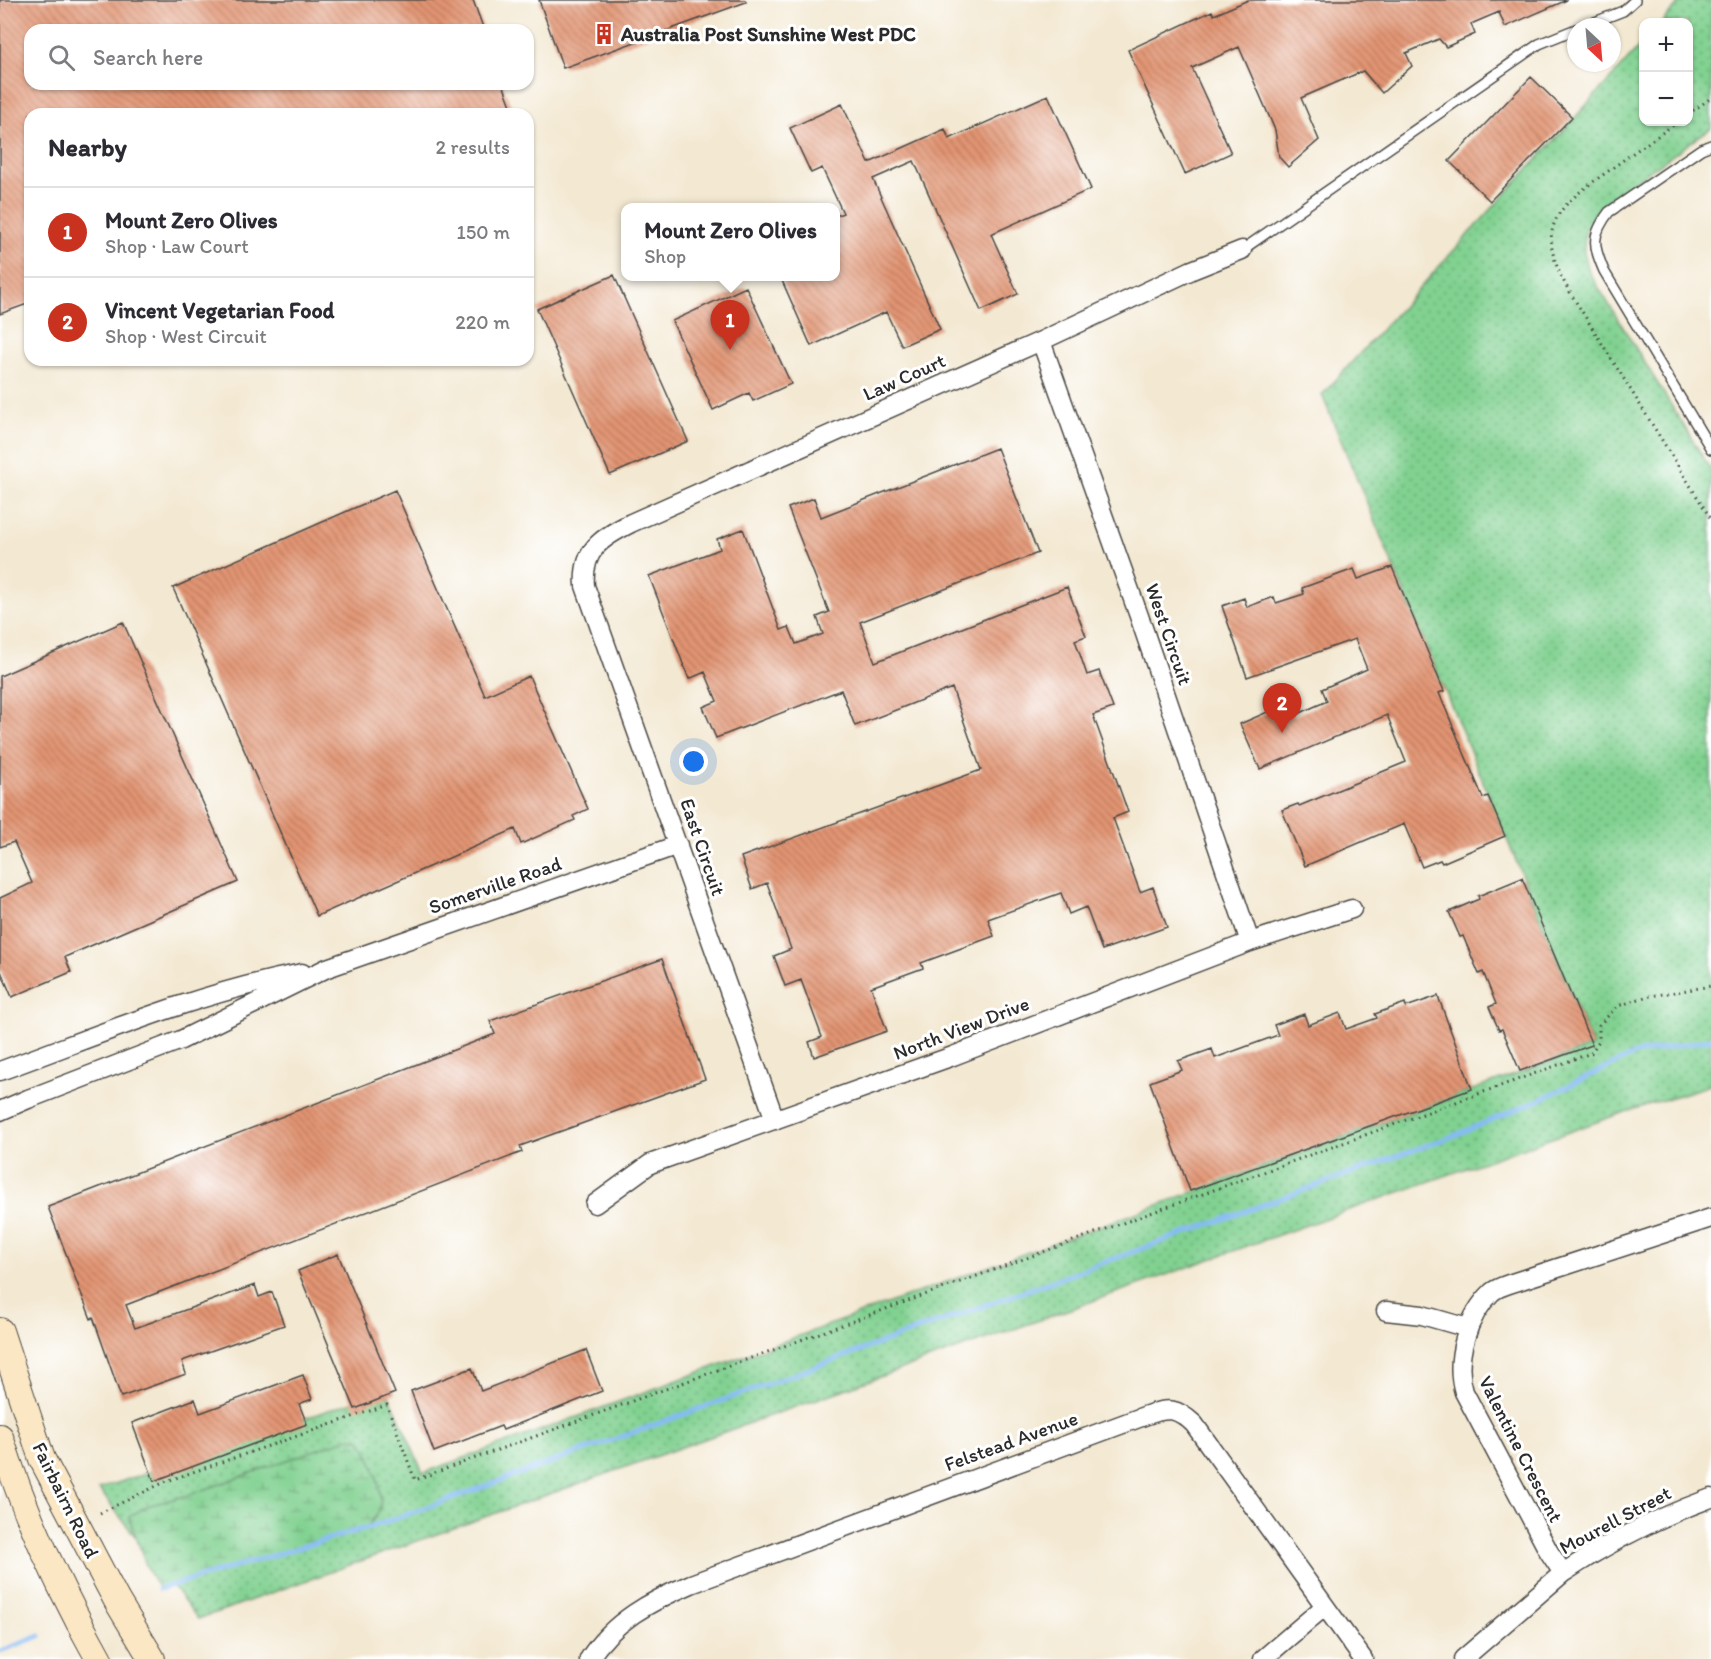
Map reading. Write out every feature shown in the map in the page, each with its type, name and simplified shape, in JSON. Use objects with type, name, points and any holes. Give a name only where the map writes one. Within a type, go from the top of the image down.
[{"type":"street","name":"Law Court","points":[[590,554],[601,540],[631,523],[1041,341],[1192,270],[1242,250]]},
{"type":"street","name":"West Circuit","points":[[1041,341],[1139,616],[1250,942]]},
{"type":"street","name":"East Circuit","points":[[590,554],[586,563],[585,586],[775,1120]]},
{"type":"street","name":"Somerville Road","points":[[0,1111],[181,1040],[327,968],[678,845]]},
{"type":"street","name":"North View Drive","points":[[595,1204],[650,1164],[953,1056],[1250,942],[1352,909]]},
{"type":"street","name":"Somerville Road","points":[[0,1071],[202,996],[264,980],[327,968]]},
{"type":"street","name":"Valentine Crescent","points":[[1563,1573],[1549,1552],[1464,1392],[1460,1378],[1468,1328],[1494,1291],[1509,1284],[1711,1218]]},
{"type":"street","points":[[1386,1311],[1422,1315],[1468,1328]]},
{"type":"street","name":"Fairbairn Road","points":[[0,1331],[42,1459],[117,1601],[152,1659]]},
{"type":"street","name":"Felstead Avenue","points":[[589,1659],[613,1630],[638,1610],[663,1596],[1160,1410],[1172,1410],[1183,1414],[1194,1424],[1363,1659]]},
{"type":"street","name":"Fairbairn Road","points":[[0,1437],[31,1523],[52,1570],[99,1659]]},
{"type":"street","name":"Mourell Street","points":[[1463,1659],[1563,1573],[1633,1532],[1711,1498]]},
{"type":"street","points":[[1263,1659],[1324,1607]]},
{"type":"lane","points":[[1605,18],[1623,11],[1635,0]]},
{"type":"lane","points":[[1242,250],[1539,44],[1567,33]]},
{"type":"lane","points":[[1711,145],[1701,149],[1609,212],[1599,225],[1594,247],[1604,271],[1711,449]]},
{"type":"path","points":[[1693,111],[1711,98]]},
{"type":"path","points":[[100,1513],[167,1481],[387,1405],[416,1480],[1591,1053],[1599,1041],[1599,1025],[1618,1006],[1646,997],[1711,986]]},
{"type":"green space","points":[[1682,0],[1711,0],[1711,128],[1609,200],[1594,215],[1585,232],[1584,251],[1589,272],[1711,470],[1711,1085],[1622,1113],[198,1619],[99,1489],[387,1390],[423,1473],[1593,1046],[1322,395],[1617,72],[1621,72],[1621,67],[1639,47],[1639,126],[1693,126],[1693,18],[1666,18]]},
{"type":"green space","points":[[349,1438],[360,1439],[379,1486],[378,1513],[366,1528],[159,1589],[147,1568],[129,1517],[147,1506],[192,1494]]},
{"type":"building","points":[[0,0],[473,0],[482,24],[24,24],[24,90],[505,90],[512,108],[24,108],[24,305],[0,314]]},
{"type":"building","name":"Australia Post Sunshine West PDC","points":[[539,0],[745,0],[746,2],[563,68]]},
{"type":"building","points":[[1248,0],[1567,0],[1505,27],[1499,12],[1471,24],[1475,34],[1446,47],[1439,39],[1406,53],[1412,66],[1382,93],[1363,71],[1301,98],[1319,140],[1288,167],[1279,157],[1275,130],[1239,47],[1192,68],[1231,153],[1185,174],[1128,50],[1212,11],[1214,15]]},
{"type":"building","points":[[1531,77],[1572,117],[1490,201],[1449,161]]},
{"type":"building","points":[[1048,95],[1091,189],[991,234],[1018,294],[981,311],[914,161],[873,179],[940,329],[902,346],[886,312],[811,346],[782,281],[840,281],[840,214],[843,213],[822,168],[811,173],[790,128],[842,104],[869,163],[945,129],[949,139]]},
{"type":"building","points":[[614,275],[688,441],[610,475],[537,309]]},
{"type":"building","points":[[746,287],[791,384],[753,401],[749,393],[713,410],[672,321]]},
{"type":"building","points":[[997,448],[1038,553],[860,622],[875,662],[1067,587],[1086,636],[1075,640],[1087,675],[1099,671],[1113,708],[1093,715],[1128,812],[1113,818],[1140,892],[1153,887],[1167,927],[1102,950],[1086,907],[1069,914],[1061,893],[988,919],[994,936],[921,963],[923,968],[871,987],[887,1031],[814,1057],[809,1042],[822,1037],[801,980],[785,986],[774,956],[791,949],[767,883],[752,889],[741,857],[981,770],[952,688],[855,726],[841,690],[716,738],[703,707],[717,701],[705,672],[689,679],[649,576],[720,549],[717,539],[743,529],[781,630],[789,627],[796,644],[823,634],[817,617],[829,612],[788,508],[814,498],[821,517]]},
{"type":"building","points":[[395,490],[485,696],[529,676],[588,809],[573,816],[575,820],[521,844],[515,829],[317,916],[173,588]]},
{"type":"building","points":[[1392,567],[1444,691],[1439,693],[1483,798],[1488,796],[1505,836],[1442,863],[1440,860],[1422,867],[1404,824],[1305,866],[1282,810],[1298,804],[1299,806],[1406,762],[1387,715],[1260,769],[1240,724],[1286,704],[1292,717],[1327,701],[1322,689],[1367,669],[1355,639],[1247,677],[1222,606],[1244,598],[1247,607],[1274,597],[1276,603],[1304,594],[1302,588],[1354,569],[1358,579]]},
{"type":"building","points":[[123,622],[238,882],[65,957],[71,972],[12,997],[0,969],[0,898],[32,883],[14,842],[0,847],[0,676]]},
{"type":"building","points":[[1522,878],[1592,1045],[1520,1071],[1502,1029],[1499,1030],[1489,1007],[1496,1004],[1483,972],[1479,974],[1463,936],[1460,937],[1449,912],[1479,899],[1478,896]]},
{"type":"building","points":[[662,959],[705,1079],[520,1146],[522,1152],[126,1305],[135,1328],[255,1285],[259,1297],[272,1292],[284,1325],[182,1361],[186,1374],[121,1397],[93,1317],[91,1319],[48,1207],[495,1034],[490,1021]]},
{"type":"building","points":[[1438,996],[1472,1089],[1190,1191],[1150,1082],[1182,1070],[1178,1061],[1212,1049],[1215,1058],[1278,1035],[1274,1025],[1304,1014],[1308,1025],[1340,1013],[1346,1029],[1377,1018],[1375,1014],[1405,1003],[1406,1007]]},
{"type":"building","points":[[338,1254],[395,1393],[355,1409],[298,1271]]},
{"type":"building","points":[[586,1350],[602,1391],[503,1430],[501,1426],[434,1452],[411,1391],[472,1368],[481,1391]]},
{"type":"building","points":[[303,1375],[312,1399],[299,1404],[307,1424],[154,1481],[132,1423],[195,1399],[200,1413]]},
{"type":"waterway","points":[[159,1589],[386,1522],[1453,1136],[1539,1100],[1635,1054],[1711,1039]]},
{"type":"waterway","points":[[0,1651],[40,1636]]},
{"type":"place","name":"Australia Post Sunshine West PDC","points":[[604,34]]},
{"type":"place","name":"Mount Zero Olives","points":[[730,350]]},
{"type":"place","name":"Vincent Vegetarian Food","points":[[1282,733]]}]
